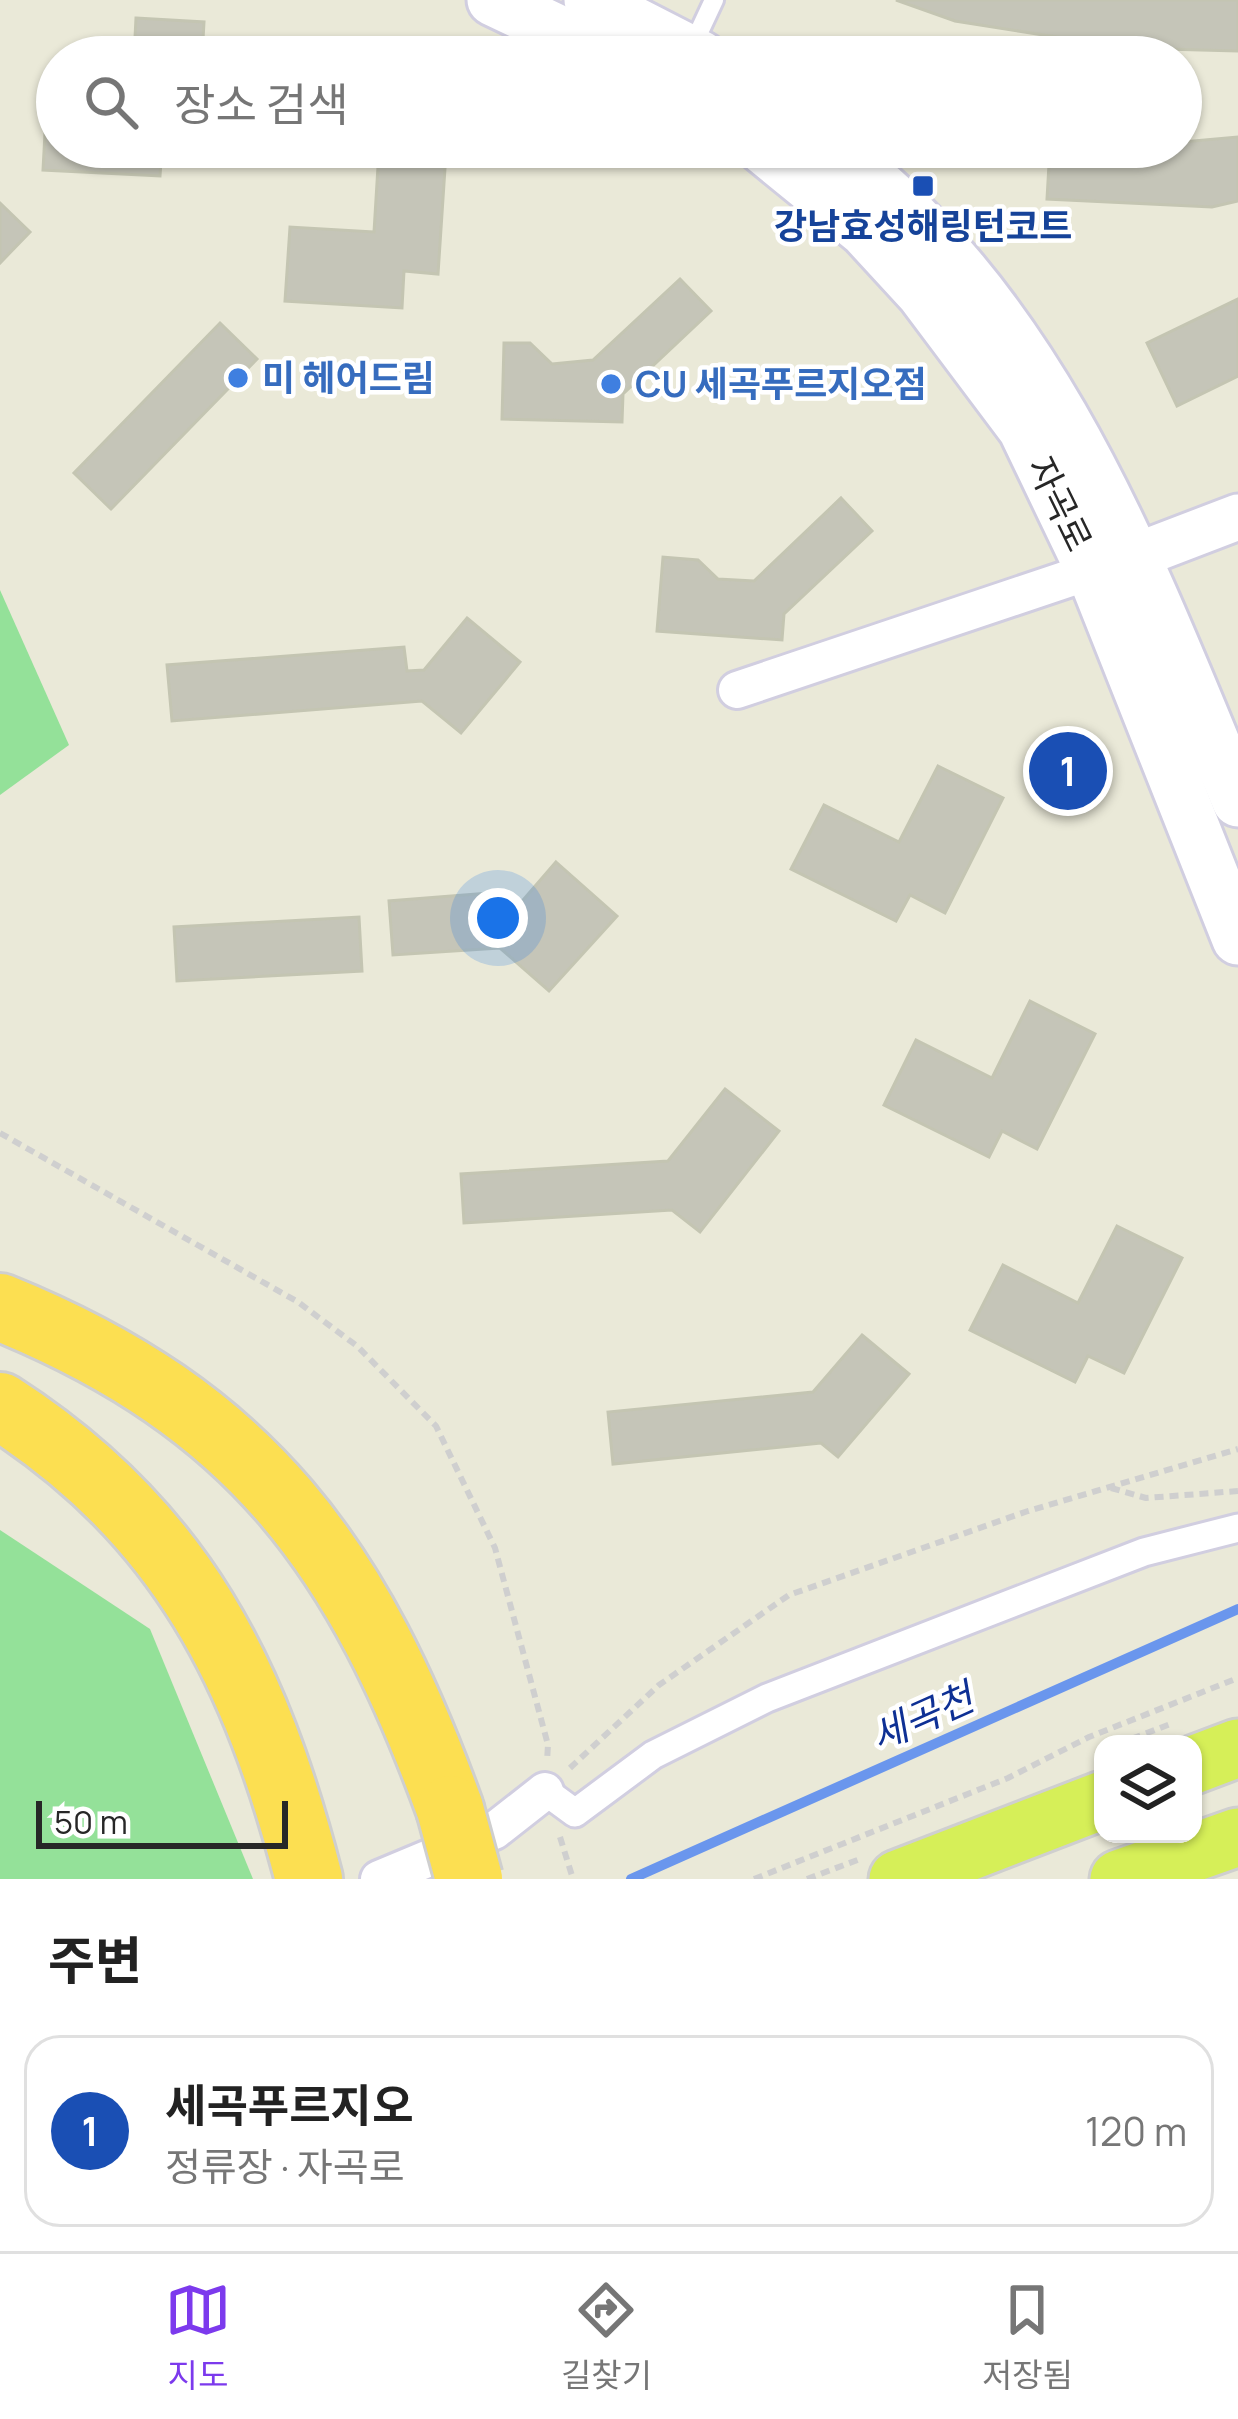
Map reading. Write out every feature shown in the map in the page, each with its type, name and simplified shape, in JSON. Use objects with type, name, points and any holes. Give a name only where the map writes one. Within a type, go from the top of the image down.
[{"type":"highway","points":[[0,1307],[52,1328],[149,1383],[195,1414],[265,1478],[336,1565],[370,1619],[413,1706],[469,1879]]},
{"type":"highway","points":[[0,1406],[111,1490],[188,1579],[232,1658],[271,1753],[308,1874]]},
{"type":"main road","points":[[493,0],[569,36]]},
{"type":"main road","points":[[590,0],[657,36]]},
{"type":"main road","name":"자곡로","points":[[788,168],[865,231],[982,369],[1114,564],[1238,939]]},
{"type":"main road","name":"자곡로","points":[[860,168],[940,242],[995,308],[1114,564],[1238,801]]},
{"type":"main road","points":[[1202,1762],[1238,1748]]},
{"type":"main road","points":[[898,1879],[1094,1803]]},
{"type":"main road","points":[[1119,1879],[1238,1838]]},
{"type":"street","points":[[737,690],[1114,564],[1238,517]]},
{"type":"street","points":[[379,1879],[550,1806],[575,1813],[653,1756],[767,1698],[1144,1552],[1238,1528]]},
{"type":"lane","points":[[700,36],[714,0]]},
{"type":"path","points":[[0,1133],[298,1302],[357,1346],[436,1426],[495,1548],[548,1745],[550,1806],[573,1879]]},
{"type":"path","points":[[550,1806],[659,1685],[790,1595],[1108,1487],[1238,1449]]},
{"type":"path","points":[[1108,1487],[1146,1498],[1238,1491]]},
{"type":"path","points":[[754,1879],[1009,1778],[1089,1737],[1238,1678]]},
{"type":"green space","points":[[0,590],[69,745],[0,795]]},
{"type":"green space","points":[[0,1530],[150,1629],[253,1879],[0,1879]]},
{"type":"building","points":[[896,0],[1238,0],[1238,51],[1202,50],[1202,36],[1050,36],[955,21]]},
{"type":"building","points":[[136,18],[204,22],[203,36],[135,36]]},
{"type":"building","points":[[1238,137],[1238,201],[1212,207],[1047,199],[1049,168],[1202,168],[1202,140]]},
{"type":"building","points":[[43,168],[161,168],[160,176]]},
{"type":"building","points":[[378,168],[445,168],[438,274],[404,271],[402,308],[285,301],[290,227],[374,232]]},
{"type":"building","points":[[0,203],[30,232],[0,263]]},
{"type":"building","points":[[680,279],[711,311],[623,394],[622,422],[502,419],[504,343],[530,343],[552,364],[593,360]]},
{"type":"building","points":[[1238,299],[1238,376],[1177,406],[1147,343]]},
{"type":"building","points":[[220,323],[257,359],[111,509],[74,473]]},
{"type":"building","points":[[841,498],[872,531],[784,614],[782,640],[657,631],[663,557],[698,560],[718,579],[754,581]]},
{"type":"building","points":[[467,618],[520,662],[461,733],[422,701],[172,721],[167,665],[404,647],[407,671],[424,670]]},
{"type":"building","points":[[938,766],[1003,798],[945,913],[910,895],[896,921],[791,869],[824,805],[899,842]]},
{"type":"building","points":[[556,862],[617,916],[549,991],[500,948],[393,955],[389,901],[488,893],[489,915],[511,914]]},
{"type":"building","points":[[359,917],[362,971],[177,981],[174,927]]},
{"type":"building","points":[[1030,1001],[1095,1034],[1037,1149],[1002,1131],[989,1157],[884,1105],[916,1040],[992,1078]]},
{"type":"building","points":[[725,1089],[779,1131],[700,1232],[672,1210],[464,1223],[461,1174],[668,1161]]},
{"type":"building","points":[[1117,1226],[1182,1258],[1124,1373],[1088,1356],[1075,1382],[970,1330],[1003,1265],[1078,1303]]},
{"type":"building","points":[[862,1335],[909,1374],[838,1457],[821,1443],[613,1464],[608,1412],[813,1392]]},
{"type":"waterway","name":"세곡천","points":[[631,1879],[1238,1609]]},
{"type":"place","name":"강남효성해링턴코트","points":[[923,186]]},
{"type":"place","name":"미 헤어드림","points":[[238,378]]},
{"type":"place","name":"CU 세곡푸르지오점","points":[[611,384]]},
{"type":"place","name":"세곡푸르지오","points":[[1068,771]]}]
